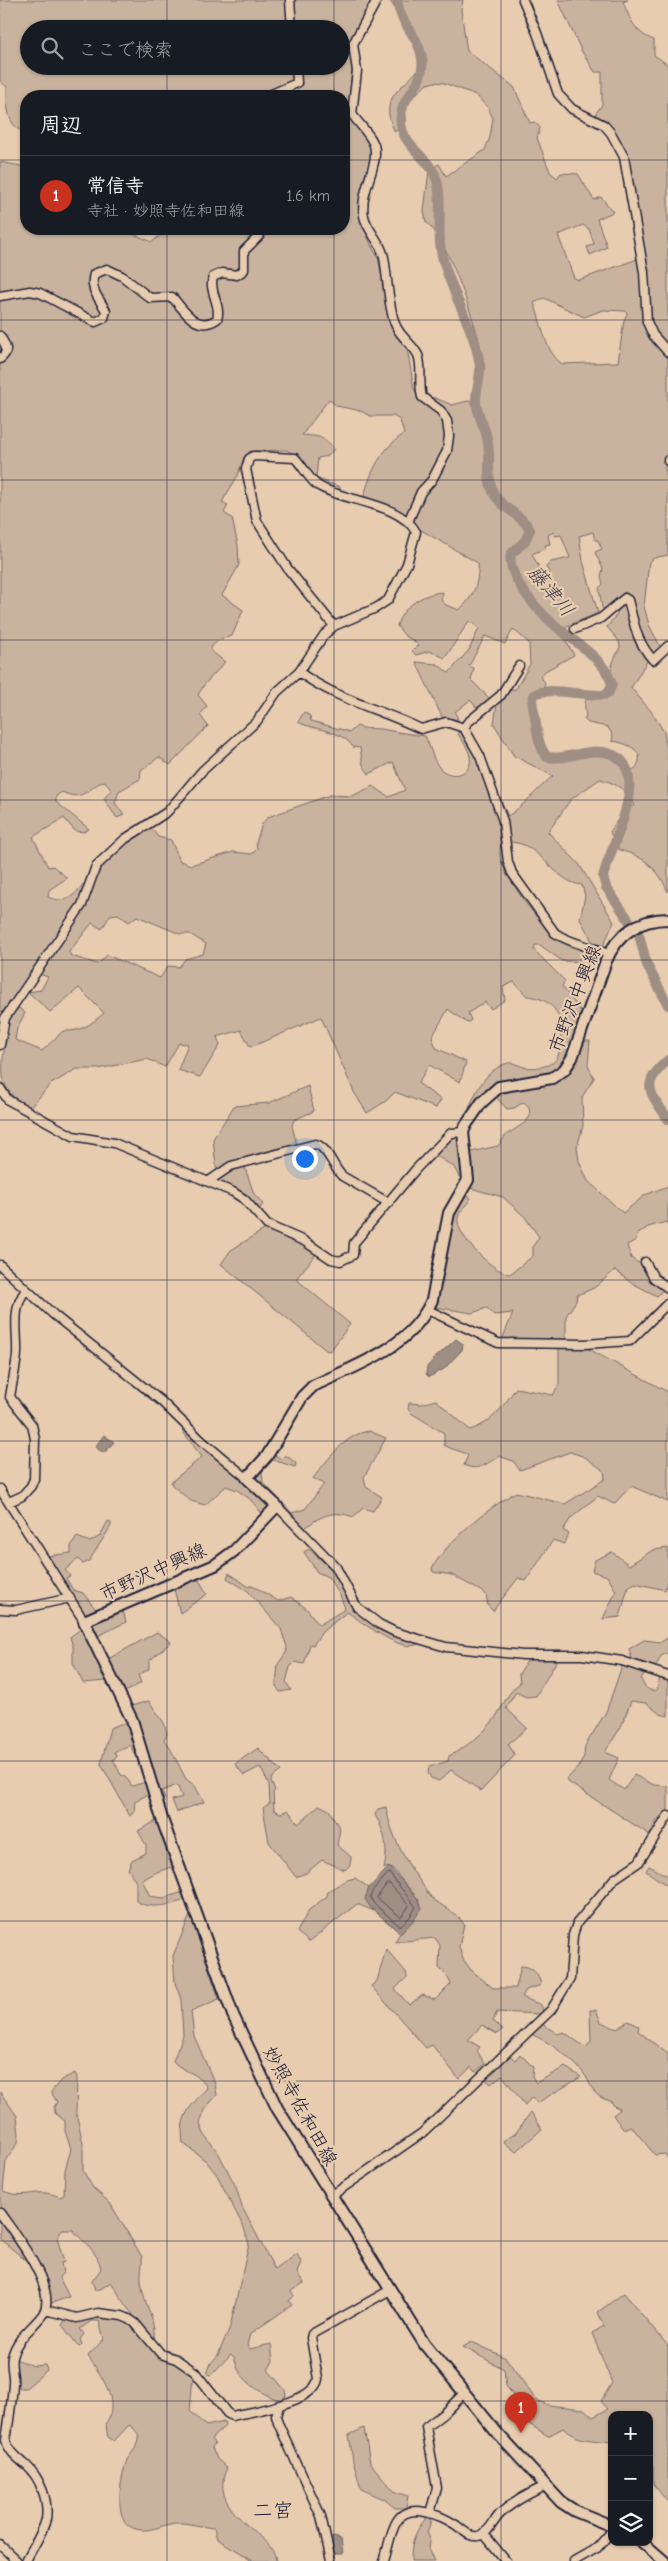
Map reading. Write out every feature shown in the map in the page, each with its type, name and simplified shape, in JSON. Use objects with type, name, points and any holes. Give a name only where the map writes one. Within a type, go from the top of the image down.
[{"type":"main road","name":"市野沢中興線","points":[[463,1132],[482,1102],[499,1087],[544,1081],[552,1078],[569,1065],[608,954],[624,934],[646,922],[668,919]]},
{"type":"main road","points":[[277,1506],[247,1478],[267,1456],[306,1392],[313,1386],[389,1350],[409,1332],[428,1310],[432,1300],[449,1213],[468,1180],[463,1132]]},
{"type":"main road","name":"市野沢中興線","points":[[84,1621],[215,1565],[234,1551],[277,1506]]},
{"type":"main road","name":"妙照寺佐和田線","points":[[84,1621],[132,1720],[163,1822],[233,2015],[277,2108],[425,2346],[498,2434],[561,2502],[575,2511],[608,2524]]},
{"type":"main road","points":[[647,2546],[664,2561]]},
{"type":"street","points":[[290,0],[291,20]]},
{"type":"street","points":[[377,0],[353,44],[357,71],[352,114],[374,145],[375,163],[368,177],[363,214],[366,224],[379,244],[384,256],[385,277],[395,325],[418,356],[422,397],[441,411],[449,428],[446,451],[432,480],[421,492],[408,522]]},
{"type":"street","points":[[523,0],[558,94],[572,109],[604,125],[611,133],[624,158],[644,272],[647,322],[653,335],[668,352]]},
{"type":"street","points":[[281,90],[297,83],[297,75]]},
{"type":"street","points":[[0,296],[30,291],[40,293],[95,322],[104,318],[106,311],[96,294],[92,279],[94,274],[107,268],[122,276],[150,298],[172,297],[194,321],[202,323],[212,322],[217,319],[219,313],[212,286],[213,276],[222,273],[237,275],[244,270],[244,251],[259,235]]},
{"type":"street","points":[[0,336],[8,348],[7,352],[0,359]]},
{"type":"street","points":[[0,1045],[5,1018],[82,905],[96,866],[125,839],[167,812],[202,771],[257,721],[277,692],[299,672],[314,646],[334,626],[376,608],[391,595],[407,564],[416,532],[408,522],[395,514],[317,484],[295,458],[259,456],[249,459],[246,468],[257,521],[288,569],[334,626]]},
{"type":"street","points":[[575,628],[600,618],[624,598],[628,600],[632,625],[640,642],[653,660],[668,646]]},
{"type":"street","points":[[464,728],[467,723],[501,695],[519,666]]},
{"type":"street","points":[[299,672],[320,686],[375,712],[396,717],[421,729],[446,722],[464,728],[480,756],[503,821],[508,862],[512,873],[555,933],[562,938],[594,947],[608,954]]},
{"type":"street","points":[[0,1088],[8,1100],[72,1136],[114,1142],[209,1181],[244,1199],[267,1225],[304,1241],[331,1260],[340,1261],[353,1256],[354,1243],[416,1169],[451,1133],[463,1132]]},
{"type":"street","points":[[209,1181],[231,1166],[315,1144],[322,1147],[335,1170],[342,1176],[389,1203]]},
{"type":"street","points":[[645,1262],[654,1278],[668,1288]]},
{"type":"street","points":[[0,1265],[26,1290],[161,1401],[202,1441],[247,1478]]},
{"type":"street","points":[[10,1502],[22,1496],[34,1479],[34,1431],[10,1397],[17,1353],[15,1332],[18,1303],[26,1290]]},
{"type":"street","points":[[428,1310],[459,1323],[492,1341],[585,1344],[630,1341],[668,1303]]},
{"type":"street","points":[[0,1489],[84,1621]]},
{"type":"street","points":[[277,1506],[336,1567],[357,1607],[379,1624],[395,1632],[446,1647],[523,1655],[582,1655],[622,1661],[668,1676]]},
{"type":"street","points":[[0,1609],[24,1608],[70,1598]]},
{"type":"street","points":[[331,2196],[422,2133],[551,2010],[570,1979],[573,1935],[577,1923],[614,1879],[639,1862],[668,1816]]},
{"type":"street","points":[[0,2213],[32,2258],[43,2284],[45,2310],[18,2343],[11,2365],[14,2381],[6,2440],[8,2446],[34,2473],[43,2493],[46,2510],[46,2520],[26,2561]]},
{"type":"street","points":[[45,2310],[77,2318],[98,2313],[122,2316],[140,2328],[161,2354],[176,2359],[195,2372],[227,2413],[232,2416],[279,2406],[310,2393],[317,2385],[312,2334],[390,2290]]},
{"type":"street","points":[[430,2513],[437,2488],[426,2427],[443,2414],[465,2392]]},
{"type":"street","points":[[279,2406],[276,2416],[278,2423],[320,2516],[331,2561]]},
{"type":"street","points":[[384,2561],[396,2522],[399,2518],[411,2512],[430,2513],[449,2521],[471,2536],[484,2534],[506,2508],[545,2486]]},
{"type":"street","points":[[484,2534],[506,2561]]},
{"type":"street","points":[[574,2561],[597,2548],[608,2536]]},
{"type":"street","points":[[0,2545],[17,2561]]},
{"type":"shaded area","points":[[0,0],[373,0],[350,44],[352,70],[350,91],[20,90],[20,130],[11,121],[7,87],[0,81]]},
{"type":"shaded area","points":[[389,0],[463,0],[461,10],[467,51],[514,87],[530,123],[535,122],[540,128],[537,138],[550,172],[557,178],[561,173],[578,174],[594,200],[601,197],[613,212],[597,219],[607,247],[590,255],[587,247],[594,244],[589,229],[583,225],[558,235],[574,278],[579,280],[643,257],[636,204],[625,150],[608,122],[593,117],[602,105],[602,72],[595,72],[581,50],[558,0],[628,0],[623,2],[634,26],[642,34],[654,40],[654,55],[668,65],[668,444],[665,468],[668,482],[668,555],[654,558],[649,562],[644,606],[649,625],[661,648],[647,661],[631,688],[651,711],[664,732],[668,756],[668,892],[660,876],[649,864],[636,856],[619,850],[610,832],[620,816],[634,805],[620,788],[600,779],[571,799],[548,832],[579,864],[614,922],[603,946],[592,941],[580,919],[585,896],[582,885],[566,879],[539,855],[524,845],[501,841],[500,856],[505,870],[519,893],[545,927],[571,946],[601,957],[598,962],[562,961],[540,945],[535,945],[534,950],[565,981],[562,986],[581,1011],[575,1037],[560,1069],[543,1078],[513,1079],[497,1083],[473,1109],[469,1108],[482,1082],[498,1067],[510,1063],[528,1068],[548,1065],[556,1060],[559,1054],[557,1041],[562,1035],[560,1019],[557,1013],[548,1003],[535,997],[527,996],[514,982],[503,987],[505,1000],[491,1009],[485,1002],[468,1013],[471,1020],[467,1023],[448,1009],[432,1037],[436,1048],[466,1062],[460,1082],[429,1065],[418,1083],[441,1100],[436,1108],[395,1092],[386,1101],[367,1113],[354,1092],[321,1017],[253,1046],[249,1045],[241,1030],[217,1037],[220,1045],[200,1077],[178,1070],[188,1044],[179,1043],[165,1067],[147,1059],[98,1069],[77,1069],[51,1084],[29,1109],[12,1095],[4,1082],[3,1056],[9,1016],[19,1008],[25,1013],[17,1028],[15,1040],[42,1051],[63,1031],[85,1027],[104,1013],[79,988],[50,1012],[28,992],[41,990],[48,977],[33,972],[2,1012],[0,1011],[0,162],[20,166],[20,235],[136,235],[152,242],[161,235],[350,235],[350,115],[371,147],[372,157],[364,178],[359,204],[361,221],[378,257],[392,328],[407,348],[414,389],[419,396],[435,398],[452,405],[480,398],[482,358],[477,332],[458,279],[442,244],[426,222],[424,211],[429,170],[439,164],[446,176],[485,150],[490,137],[493,118],[488,108],[476,95],[444,83],[435,82],[427,84],[405,104],[406,120],[395,132],[390,119],[389,108],[392,99],[397,91],[419,69],[425,59],[419,41]],"holes":[[[544,298],[584,317],[603,310],[626,311],[618,362],[562,364],[547,344],[534,303]],[[329,399],[337,406],[361,411],[370,416],[393,416],[400,420],[404,434],[389,446],[378,461],[364,496],[400,512],[421,530],[478,563],[476,583],[472,595],[459,610],[446,605],[441,600],[443,592],[428,595],[409,607],[404,612],[397,626],[405,636],[418,645],[412,651],[416,655],[430,651],[445,658],[469,621],[479,628],[469,650],[449,673],[437,664],[416,662],[442,717],[458,720],[455,712],[470,700],[478,709],[490,699],[471,680],[474,668],[469,666],[485,636],[505,644],[513,629],[529,643],[530,664],[516,689],[509,690],[497,704],[494,724],[514,756],[553,776],[508,816],[495,788],[490,769],[481,766],[464,732],[457,733],[468,751],[470,757],[469,767],[462,773],[453,774],[443,771],[434,760],[425,736],[357,726],[350,732],[311,721],[310,716],[304,712],[298,722],[335,734],[348,741],[353,747],[360,748],[363,765],[369,774],[393,762],[405,790],[389,797],[373,786],[352,796],[330,795],[268,817],[262,824],[256,843],[257,849],[252,854],[233,852],[191,865],[180,861],[171,840],[158,837],[152,829],[117,851],[103,866],[94,883],[83,884],[76,893],[63,900],[48,897],[49,890],[67,878],[53,866],[48,867],[33,837],[64,818],[75,831],[84,832],[89,829],[56,802],[56,796],[62,792],[76,796],[81,795],[105,781],[111,790],[104,799],[117,818],[124,815],[115,803],[119,791],[140,779],[141,770],[159,757],[170,765],[208,726],[200,715],[207,706],[198,695],[204,685],[225,662],[211,651],[211,647],[220,639],[232,636],[243,610],[222,595],[239,565],[238,546],[232,518],[224,513],[228,505],[222,502],[238,475],[244,457],[254,451],[287,450],[295,455],[319,484],[340,490],[340,487],[316,478],[318,458],[328,456],[334,449],[324,439],[316,436],[302,435]],[[554,532],[555,536],[561,535],[570,558],[551,562],[546,567],[550,574],[544,577],[532,554],[546,548],[545,545],[550,544],[548,535]],[[593,532],[595,540],[598,540],[602,549],[595,552],[603,569],[601,576],[603,584],[599,588],[602,608],[605,610],[619,605],[617,614],[607,627],[619,641],[620,647],[613,662],[606,690],[589,693],[587,696],[585,704],[586,716],[584,719],[588,723],[608,727],[613,736],[612,741],[627,745],[636,751],[639,755],[637,766],[626,772],[619,763],[611,757],[602,754],[583,754],[552,760],[540,747],[533,724],[533,701],[537,693],[543,688],[545,682],[540,677],[545,671],[574,655],[563,636],[567,626],[598,613],[583,561],[579,536]],[[118,914],[129,922],[137,916],[180,934],[190,934],[206,944],[203,954],[185,959],[179,967],[168,966],[160,978],[107,955],[98,964],[71,956],[69,952],[92,923],[102,929],[110,915]]]},
{"type":"shaded area","points":[[585,1041],[590,1041],[588,1065],[594,1078],[582,1097],[583,1126],[577,1147],[579,1161],[588,1181],[623,1213],[645,1195],[668,1186],[668,1225],[666,1222],[648,1227],[637,1235],[636,1240],[627,1245],[631,1258],[644,1267],[663,1290],[657,1296],[630,1282],[615,1270],[594,1288],[577,1295],[576,1301],[566,1316],[566,1339],[502,1340],[513,1313],[494,1315],[487,1308],[472,1313],[435,1307],[452,1213],[465,1194],[471,1198],[458,1217],[458,1225],[462,1233],[468,1243],[485,1260],[503,1272],[510,1274],[533,1256],[533,1246],[539,1237],[525,1217],[503,1197],[470,1188],[472,1184],[459,1177],[454,1167],[435,1155],[451,1136],[459,1136],[463,1156],[471,1152],[498,1146],[506,1135],[526,1122],[530,1116],[529,1107],[524,1102],[514,1108],[507,1109],[495,1096],[512,1090],[551,1084],[559,1080],[567,1075],[573,1067],[579,1048]]},
{"type":"shaded area","points":[[308,1086],[314,1111],[294,1120],[292,1126],[297,1145],[242,1159],[254,1194],[263,1204],[258,1211],[214,1180],[220,1174],[216,1167],[213,1139],[234,1106],[269,1103]]},
{"type":"shaded area","points":[[267,1228],[300,1243],[316,1254],[296,1279],[350,1324],[331,1350],[327,1351],[221,1264],[231,1250]]},
{"type":"shaded area","points":[[559,1347],[585,1347],[668,1392],[668,1502],[631,1486],[614,1504],[598,1496],[571,1518],[563,1530],[569,1534],[564,1544],[553,1540],[526,1581],[518,1578],[493,1611],[488,1606],[486,1594],[452,1575],[433,1572],[432,1568],[440,1557],[470,1525],[516,1492],[565,1504],[605,1479],[604,1471],[585,1457],[570,1452],[520,1470],[513,1461],[499,1456],[482,1466],[469,1467],[464,1465],[468,1455],[444,1445],[444,1433],[411,1413],[408,1409],[409,1403],[421,1404],[436,1400],[470,1430],[491,1418],[516,1388],[553,1395],[559,1385]]},
{"type":"shaded area","points":[[182,1425],[270,1505],[264,1513],[250,1499],[237,1490],[226,1486],[205,1505],[191,1501],[172,1485],[171,1482],[202,1457],[183,1432]]},
{"type":"shaded area","points":[[369,1431],[386,1438],[364,1477],[366,1487],[382,1497],[373,1511],[363,1508],[353,1517],[339,1514],[326,1515],[303,1530],[250,1479],[272,1453],[281,1459],[285,1455],[296,1463],[295,1467],[273,1460],[262,1472],[263,1482],[292,1513],[305,1509],[324,1484],[313,1478],[325,1463],[345,1442],[360,1433]]},
{"type":"shaded area","points":[[108,1521],[111,1523],[111,1526],[89,1561],[83,1564],[78,1559],[65,1570],[70,1576],[66,1578],[73,1590],[83,1593],[98,1612],[85,1614],[47,1556],[71,1553],[71,1546],[77,1537],[90,1542],[100,1536]]},
{"type":"shaded area","points":[[668,1548],[668,1577],[665,1590],[635,1583],[628,1587],[620,1617],[603,1619],[616,1591],[607,1576],[592,1571],[595,1560],[612,1552],[629,1565],[653,1550]]},
{"type":"shaded area","points":[[309,1549],[332,1570],[356,1611],[387,1632],[418,1644],[411,1646],[392,1641],[347,1612],[323,1631],[313,1645],[310,1644],[304,1664],[295,1662],[290,1667],[286,1682],[291,1690],[280,1692],[276,1686],[278,1664],[286,1653],[287,1647],[281,1629],[248,1591],[227,1578],[229,1573],[249,1587],[252,1585],[278,1601],[291,1597],[307,1609],[319,1625],[345,1609],[340,1595],[328,1577],[317,1572],[304,1552]]},
{"type":"shaded area","points":[[195,1579],[199,1580],[207,1594],[180,1613],[174,1589]]},
{"type":"shaded area","points":[[123,1611],[126,1622],[96,1637],[92,1626],[93,1622]]},
{"type":"shaded area","points":[[82,1628],[101,1667],[99,1670],[106,1681],[83,1683],[73,1663],[73,1647],[70,1637]]},
{"type":"shaded area","points":[[157,1632],[171,1642],[149,1661],[149,1669],[138,1675],[141,1683],[125,1692],[107,1664],[108,1659]]},
{"type":"shaded area","points":[[668,1638],[668,1653],[661,1656],[655,1668],[632,1659],[629,1649],[644,1640],[661,1642]]},
{"type":"shaded area","points":[[529,1658],[555,1658],[556,1662],[536,1696],[526,1697],[516,1692],[506,1708],[527,1728],[508,1744],[515,1755],[481,1791],[451,1770],[439,1781],[431,1778],[428,1773],[429,1767],[448,1761],[449,1756],[475,1739],[492,1722],[509,1694],[520,1683],[519,1674]]},
{"type":"shaded area","points":[[623,1663],[645,1672],[641,1679],[649,1690],[657,1690],[660,1676],[668,1678],[668,1716],[660,1714],[646,1703],[631,1701],[621,1727],[605,1752],[619,1758],[609,1780],[624,1790],[634,1775],[654,1785],[668,1786],[668,1810],[657,1820],[650,1835],[568,1782],[567,1779],[580,1765],[584,1756],[585,1746],[606,1712]]},
{"type":"shaded area","points":[[149,1701],[164,1723],[167,1734],[164,1740],[186,1779],[195,1786],[204,1802],[177,1812],[172,1800],[182,1797],[177,1785],[162,1791],[165,1799],[160,1800],[131,1706]]},
{"type":"shaded area","points":[[120,1724],[128,1724],[139,1754],[136,1757],[130,1745],[114,1752],[117,1757],[113,1759],[121,1775],[125,1776],[132,1786],[146,1782],[149,1794],[135,1801],[134,1812],[130,1816],[101,1764],[110,1728]]},
{"type":"shaded area","points":[[258,1748],[281,1771],[272,1778],[271,1782],[275,1790],[273,1793],[274,1810],[281,1813],[288,1810],[298,1824],[319,1805],[329,1810],[340,1829],[337,1845],[351,1857],[350,1865],[345,1870],[322,1860],[306,1873],[296,1877],[269,1842],[263,1808],[270,1803],[269,1784],[260,1767],[244,1775],[235,1764]]},
{"type":"shaded area","points":[[386,1807],[391,1828],[404,1857],[428,1894],[457,1916],[464,1924],[459,1947],[463,1959],[471,1970],[493,1988],[516,1988],[521,1966],[532,1969],[540,1981],[541,1985],[526,1990],[522,1997],[541,2005],[543,2009],[540,2014],[497,2012],[493,2021],[503,2029],[497,2034],[482,2025],[468,2040],[480,2047],[477,2051],[485,2064],[475,2072],[471,2067],[459,2079],[432,2045],[426,2048],[371,1986],[377,1981],[386,1949],[406,1972],[407,1977],[395,1989],[409,2005],[423,1995],[435,2000],[451,1984],[447,1976],[439,1968],[440,1945],[435,1938],[395,1942],[400,1933],[413,1921],[418,1899],[393,1869],[387,1867],[384,1869],[385,1842],[382,1828],[375,1815],[378,1809]]},
{"type":"shaded area","points":[[158,1820],[174,1866],[142,1880],[150,1896],[163,1898],[184,1892],[185,1900],[154,1906],[141,1904],[136,1901],[136,1882],[128,1869],[132,1860],[146,1853],[146,1845],[138,1831]]},
{"type":"shaded area","points":[[649,1866],[668,1876],[668,1886],[646,1871]]},
{"type":"shaded area","points":[[355,1878],[369,1888],[365,1899],[374,1911],[357,1904],[309,1942],[297,1932],[309,1910],[327,1896],[328,1891],[347,1880]]},
{"type":"shaded area","points":[[190,1915],[219,1999],[191,2011],[194,2036],[215,2084],[217,2095],[204,2110],[200,2124],[204,2134],[219,2154],[236,2187],[242,2207],[275,2270],[297,2254],[301,2262],[297,2273],[304,2283],[291,2291],[294,2296],[289,2301],[292,2305],[250,2334],[247,2345],[250,2349],[271,2344],[273,2361],[268,2370],[285,2390],[286,2396],[281,2400],[263,2393],[252,2386],[239,2371],[231,2354],[211,2375],[207,2374],[211,2363],[218,2355],[230,2327],[249,2244],[244,2228],[217,2175],[206,2161],[183,2143],[184,2118],[191,2106],[207,2088],[200,2079],[173,2061],[183,2036],[181,1999],[175,1983],[173,1956]]},
{"type":"shaded area","points":[[590,2010],[596,2010],[601,2022],[617,2029],[628,2021],[639,2026],[638,2031],[668,2054],[668,2159],[665,2154],[655,2155],[631,2126],[623,2129],[613,2115],[619,2108],[614,2106],[611,2101],[595,2093],[585,2075],[570,2059],[551,2045],[531,2034],[542,2024],[558,2034],[564,2032],[586,2048],[591,2041]]},
{"type":"shaded area","points":[[520,2054],[533,2067],[532,2076],[536,2083],[565,2067],[581,2077],[537,2103],[532,2097],[525,2105],[502,2075],[491,2084],[485,2079],[509,2055],[515,2060]]},
{"type":"shaded area","points":[[75,2073],[77,2077],[76,2112],[83,2144],[83,2171],[93,2188],[110,2203],[142,2257],[142,2289],[154,2330],[153,2349],[167,2360],[185,2368],[193,2376],[190,2411],[206,2426],[224,2422],[225,2426],[211,2439],[215,2444],[212,2447],[217,2459],[227,2468],[223,2484],[225,2498],[243,2521],[265,2541],[273,2551],[276,2561],[255,2561],[217,2539],[214,2528],[175,2523],[138,2530],[126,2523],[120,2507],[122,2477],[127,2460],[137,2445],[139,2435],[129,2425],[114,2441],[108,2437],[106,2426],[111,2412],[111,2400],[103,2380],[88,2356],[104,2339],[99,2321],[91,2321],[80,2329],[84,2334],[80,2339],[82,2345],[79,2347],[62,2325],[66,2319],[78,2319],[97,2315],[105,2315],[129,2322],[133,2314],[111,2282],[95,2290],[92,2281],[101,2269],[97,2257],[73,2230],[62,2230],[57,2238],[64,2262],[61,2263],[63,2273],[59,2277],[69,2297],[49,2304],[36,2258],[29,2263],[0,2239],[0,2213],[2,2212],[0,2206],[0,2092],[17,2116],[19,2134],[18,2142],[6,2161],[3,2191],[19,2195],[44,2193],[60,2197],[64,2195],[65,2170],[71,2149],[65,2131],[65,2121],[55,2113],[54,2107],[57,2102],[51,2092],[61,2080]]},
{"type":"shaded area","points":[[531,2112],[542,2129],[516,2152],[503,2141],[515,2134]]},
{"type":"shaded area","points":[[624,2293],[668,2346],[668,2502],[653,2484],[653,2411],[608,2411],[608,2442],[579,2438],[563,2428],[548,2436],[518,2417],[524,2409],[506,2386],[504,2369],[463,2347],[472,2342],[506,2358],[536,2400],[548,2405],[584,2409],[593,2417],[608,2409],[601,2401],[612,2383],[592,2333],[604,2326],[598,2312]]},
{"type":"shaded area","points":[[15,2359],[34,2366],[45,2365],[47,2370],[26,2388],[20,2388],[17,2385]]},
{"type":"shaded area","points":[[364,2428],[370,2463],[394,2491],[408,2496],[406,2508],[395,2508],[384,2499],[361,2489],[353,2461],[349,2435]]},
{"type":"shaded area","points":[[427,2517],[431,2520],[427,2534],[430,2542],[429,2548],[435,2561],[411,2561],[414,2537]]},
{"type":"water","points":[[456,1339],[463,1344],[462,1350],[444,1369],[429,1377],[426,1374],[427,1367]]},
{"type":"water","points":[[104,1435],[114,1442],[104,1453],[95,1447]]},
{"type":"water","points":[[389,1867],[418,1899],[422,1908],[413,1921],[400,1933],[370,1907],[365,1899],[369,1888]]},
{"type":"water","points":[[333,2537],[341,2539],[343,2554],[333,2554],[330,2541]]},
{"type":"waterway","name":"藤津川","points":[[397,0],[401,16],[417,43],[422,58],[420,77],[404,105],[401,113],[401,123],[406,139],[434,172],[439,188],[441,251],[472,336],[480,366],[476,405],[487,438],[491,486],[501,503],[522,520],[530,530],[525,541],[511,554],[514,574],[535,605],[552,623],[597,660],[612,684],[608,694],[601,695],[555,691],[537,693],[533,697],[532,702],[538,738],[547,757],[555,758],[600,752],[608,753],[622,761],[628,774],[629,791],[620,829],[603,877],[606,887],[639,935],[647,965],[668,1005]]},
{"type":"waterway","name":"藤津川","points":[[668,1060],[654,1076],[650,1088],[652,1095],[668,1119]]},
{"type":"place","name":"常信寺","points":[[521,2433]]},
{"type":"district","name":"二宮","points":[[273,2510]]}]
